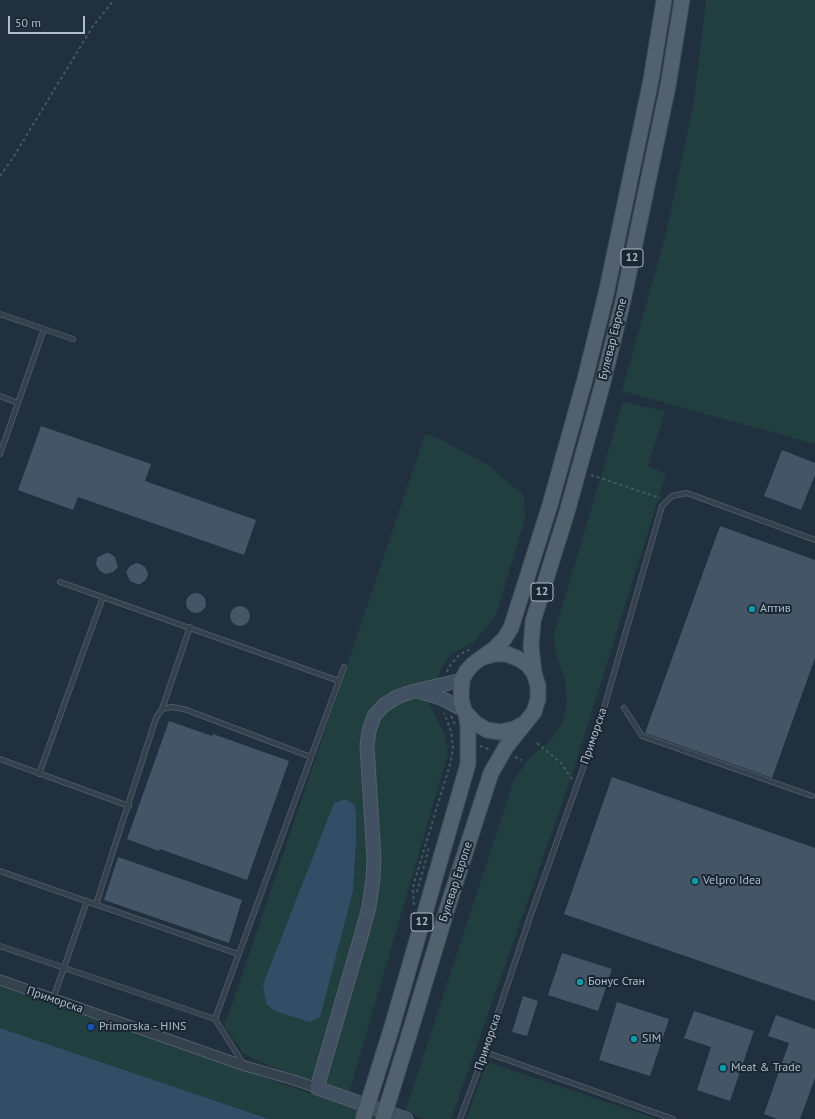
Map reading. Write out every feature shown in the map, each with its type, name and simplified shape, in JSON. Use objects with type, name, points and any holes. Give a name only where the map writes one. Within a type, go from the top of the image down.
[{"type":"main road","name":"Булевар Европе","points":[[363,1119],[391,1030],[468,764],[469,735],[465,711],[461,699],[462,680],[481,651],[504,639],[511,628],[550,505],[585,379],[606,294],[649,87],[664,0]]},
{"type":"main road","name":"Булевар Европе","points":[[384,1119],[448,906],[491,773],[506,747],[534,712],[538,699],[538,686],[534,673],[531,647],[533,621],[569,505],[602,386],[623,301],[668,86],[682,0]]},
{"type":"main road","name":"Булевар Европе","points":[[481,651],[495,654],[507,654],[517,658],[527,664],[534,673]]},
{"type":"main road","points":[[465,711],[475,723],[487,730],[500,732],[514,729],[525,722]]},
{"type":"street","points":[[317,1088],[364,926],[374,879],[368,731],[374,716],[384,705],[397,696],[462,680]]},
{"type":"street","points":[[418,691],[441,698],[465,711]]},
{"type":"street","name":"Приморска","points":[[0,980],[245,1066],[294,1080],[406,1119]]},
{"type":"lane","points":[[0,314],[73,339]]},
{"type":"lane","points":[[0,454],[44,329]]},
{"type":"lane","points":[[0,396],[18,403]]},
{"type":"lane","points":[[668,500],[672,496],[687,493],[815,540]]},
{"type":"lane","name":"Приморска","points":[[460,1119],[485,1052],[530,917],[606,703],[662,506],[668,500]]},
{"type":"lane","points":[[60,582],[339,681]]},
{"type":"lane","points":[[39,774],[103,597]]},
{"type":"lane","points":[[96,904],[156,718],[162,709],[190,627]]},
{"type":"lane","points":[[215,1019],[344,667]]},
{"type":"lane","points":[[162,709],[172,707],[184,709],[311,757]]},
{"type":"lane","points":[[624,708],[642,736],[812,796]]},
{"type":"lane","points":[[0,759],[128,806]]},
{"type":"lane","points":[[0,871],[238,954]]},
{"type":"lane","points":[[53,999],[87,901]]},
{"type":"lane","points":[[0,946],[215,1019],[245,1066]]},
{"type":"lane","points":[[485,1052],[673,1119]]},
{"type":"path","points":[[0,176],[14,156],[93,26],[114,0]]},
{"type":"path","points":[[591,475],[668,500]]},
{"type":"path","points":[[442,685],[448,668],[459,655],[481,651]]},
{"type":"path","points":[[414,909],[412,897],[414,883],[451,761],[453,747],[451,731],[443,711],[441,698]]},
{"type":"path","points":[[537,743],[561,763],[577,787]]},
{"type":"green space","points":[[706,0],[815,0],[815,444],[622,391],[666,234],[694,101]]},
{"type":"green space","points":[[623,402],[665,411],[648,466],[666,474],[573,772],[451,1119],[425,1119],[405,1112],[514,780],[532,755],[549,742],[563,722],[567,704],[565,679],[555,651],[554,634]]},
{"type":"green space","points":[[425,435],[432,435],[488,465],[524,496],[525,518],[496,615],[474,642],[451,654],[442,667],[429,704],[444,733],[448,753],[349,1093],[270,1066],[244,1054],[224,1025]],"holes":[[[345,799],[355,805],[356,842],[353,891],[275,1011],[266,1004],[263,984],[334,803]]]},
{"type":"green space","points":[[0,985],[384,1119],[269,1119],[0,1028]]},
{"type":"green space","points":[[487,1062],[656,1119],[466,1119]]},
{"type":"water","points":[[345,799],[355,805],[356,816],[353,891],[320,1017],[310,1022],[275,1011],[266,1004],[263,984],[334,803]]},
{"type":"water","points":[[0,1028],[269,1119],[0,1119]]},
{"type":"building","points":[[41,426],[151,464],[145,481],[256,520],[244,555],[78,497],[73,510],[18,490]]},
{"type":"building","points":[[782,450],[815,463],[815,475],[801,510],[764,496]]},
{"type":"building","name":"Аптив","points":[[720,526],[815,560],[815,658],[772,778],[645,733]]},
{"type":"building","points":[[109,553],[115,557],[118,567],[113,572],[106,574],[100,571],[96,565],[97,558]]},
{"type":"building","points":[[136,563],[145,567],[148,574],[146,580],[140,584],[130,581],[126,572],[130,566]]},
{"type":"building","points":[[192,593],[200,593],[206,599],[206,607],[200,613],[192,613],[186,607],[186,599]]},
{"type":"building","points":[[236,606],[244,606],[250,612],[250,620],[244,626],[236,626],[230,620],[230,612]]},
{"type":"building","points":[[169,721],[212,736],[213,734],[289,761],[247,880],[160,849],[159,851],[127,839]]},
{"type":"building","name":"Velpro Idea","points":[[612,777],[815,848],[815,1001],[564,914]]},
{"type":"building","points":[[118,857],[242,900],[229,943],[104,900]]},
{"type":"building","name":"Бонус Стан","points":[[562,953],[612,969],[598,1011],[548,995]]},
{"type":"building","points":[[523,996],[538,1001],[527,1036],[512,1032]]},
{"type":"building","name":"SIM","points":[[617,1002],[669,1019],[650,1076],[599,1060]]},
{"type":"building","name":"Meat & Trade","points":[[694,1011],[754,1031],[730,1101],[697,1090],[711,1047],[684,1038]]},
{"type":"building","points":[[776,1015],[815,1029],[815,1078],[800,1119],[777,1119],[764,1114],[789,1043],[768,1036]]},
{"type":"place","name":"Аптив","points":[[752,609]]},
{"type":"place","name":"Velpro Idea","points":[[695,881]]},
{"type":"place","name":"Бонус Стан","points":[[580,982]]},
{"type":"place","name":"Primorska - HINS","points":[[91,1027]]},
{"type":"place","name":"SIM","points":[[634,1039]]},
{"type":"place","name":"Meat & Trade","points":[[723,1068]]}]
